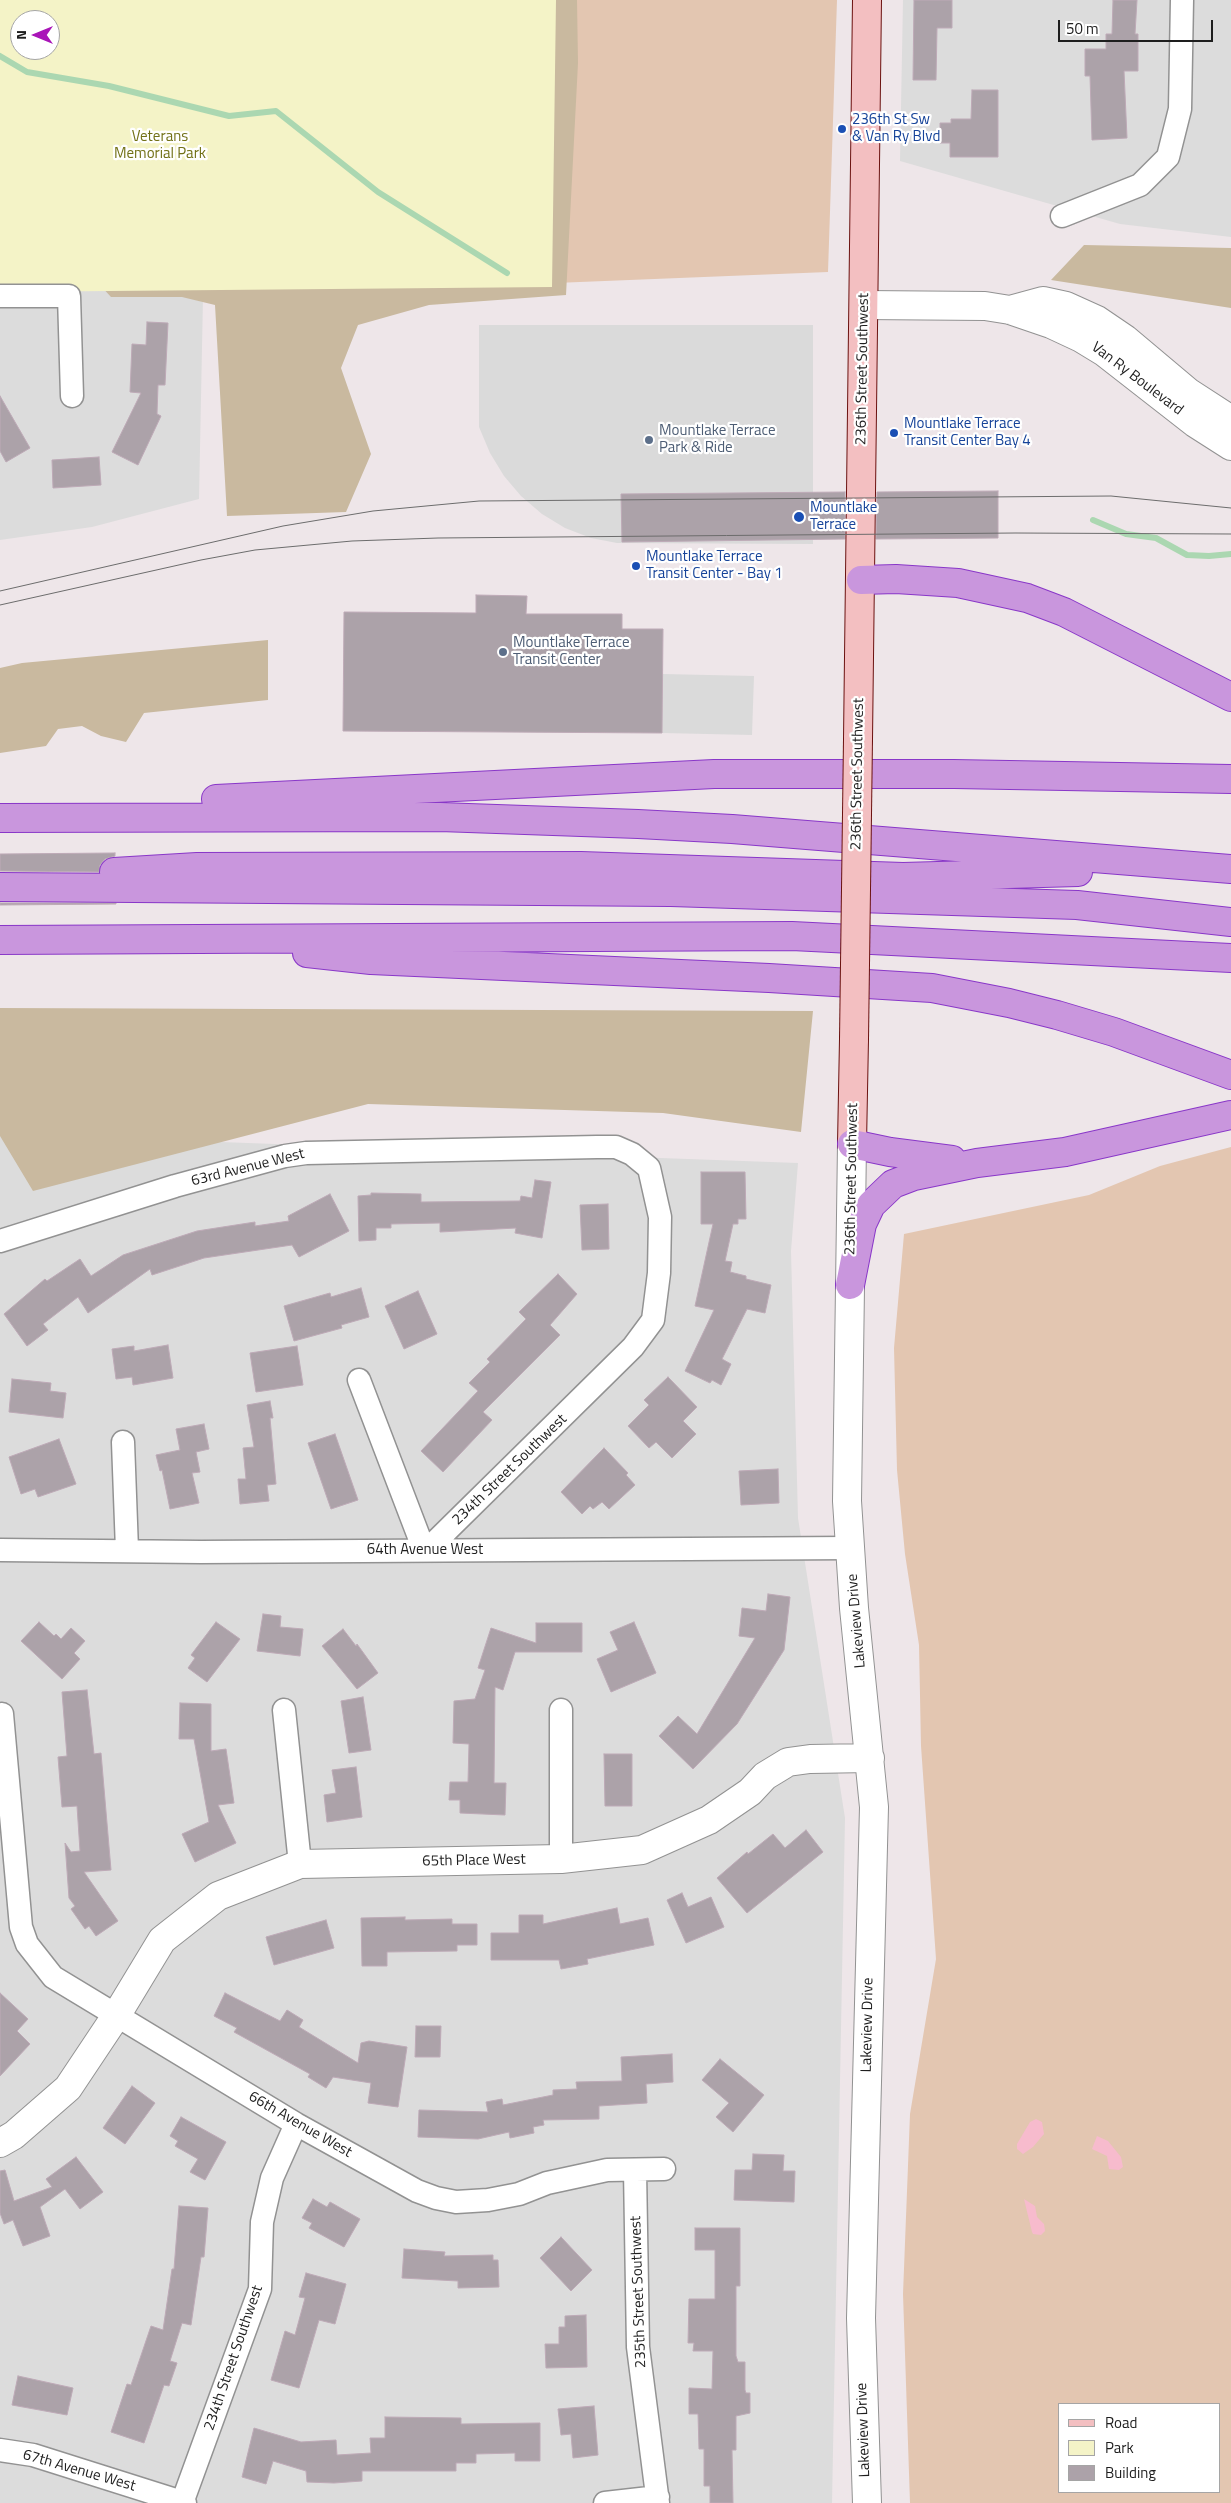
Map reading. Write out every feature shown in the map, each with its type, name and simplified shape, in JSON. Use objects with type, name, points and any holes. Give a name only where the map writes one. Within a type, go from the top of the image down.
[{"type":"highway","points":[[861,580],[896,579],[958,583],[1027,598],[1064,612],[1231,697]]},
{"type":"highway","points":[[0,810],[714,774],[954,774],[1231,779]]},
{"type":"highway","points":[[0,818],[430,817],[638,824],[732,829],[1223,868]]},
{"type":"highway","points":[[0,873],[116,872],[197,867],[581,866],[903,877],[1223,868]]},
{"type":"highway","points":[[0,887],[671,892],[1077,905],[1231,922]]},
{"type":"highway","points":[[0,940],[792,936],[1231,958]]},
{"type":"highway","points":[[174,939],[371,960],[769,978],[932,988],[1009,1002],[1057,1015],[1114,1032],[1231,1075]]},
{"type":"highway","points":[[850,1285],[862,1224],[871,1205],[893,1184],[914,1176],[976,1163],[1065,1152],[1231,1115]]},
{"type":"highway","points":[[852,1144],[908,1155],[976,1163]]},
{"type":"main road","name":"236th Street Southwest","points":[[852,1144],[861,580],[867,0]]},
{"type":"street","points":[[1062,216],[1140,185],[1168,156],[1180,109],[1182,0]]},
{"type":"street","points":[[0,296],[70,296],[72,396]]},
{"type":"street","name":"Van Ry Boulevard","points":[[1010,310],[1043,301],[1066,306],[1097,320],[1125,339],[1188,392],[1231,420]]},
{"type":"street","name":"Van Ry Boulevard","points":[[864,305],[985,306],[1010,310],[1082,338],[1122,366],[1195,423],[1231,446]]},
{"type":"street","name":"236th Street Southwest","points":[[850,1548],[847,1501],[852,1144]]},
{"type":"street","name":"63rd Avenue West","points":[[0,1241],[175,1186],[285,1156],[340,1151],[616,1147],[632,1154],[649,1168],[660,1218],[659,1273],[653,1320],[633,1347],[571,1410]]},
{"type":"street","points":[[359,1380],[426,1550]]},
{"type":"street","name":"234th Street Southwest","points":[[426,1550],[571,1410]]},
{"type":"street","points":[[123,1442],[127,1550]]},
{"type":"street","name":"64th Avenue West","points":[[0,1550],[201,1552],[850,1548]]},
{"type":"street","name":"Lakeview Drive","points":[[850,1548],[874,1807],[860,2318],[867,2503]]},
{"type":"street","points":[[284,1710],[300,1864]]},
{"type":"street","points":[[561,1710],[561,1859]]},
{"type":"street","name":"66th Avenue West","points":[[2,1714],[19,1909],[27,1944],[52,1977],[296,2124],[417,2191],[456,2202],[504,2198],[578,2175],[606,2170],[664,2169]]},
{"type":"street","name":"65th Place West","points":[[116,2016],[162,1940],[218,1896],[300,1864],[561,1859],[642,1850],[709,1820],[750,1792],[765,1776],[788,1762],[810,1758],[870,1758]]},
{"type":"street","points":[[0,2143],[14,2135],[68,2088],[116,2016]]},
{"type":"street","name":"234th Street Southwest","points":[[183,2503],[260,2289],[262,2222],[272,2178],[296,2124]]},
{"type":"street","name":"235th Street Southwest","points":[[635,2170],[638,2347],[658,2500]]},
{"type":"street","name":"67th Avenue West","points":[[0,2450],[32,2455],[183,2503]]},
{"type":"street","points":[[605,2503],[658,2500]]},
{"type":"shaded area","points":[[560,0],[837,0],[828,272],[555,283]]},
{"type":"shaded area","points":[[903,0],[1231,0],[1231,237],[1120,224],[900,161]]},
{"type":"shaded area","points":[[0,279],[203,297],[199,499],[92,527],[0,540]]},
{"type":"shaded area","name":"Mountlake Terrace Park & Ride","points":[[479,325],[813,325],[813,544],[617,543],[591,538],[565,528],[542,514],[521,496],[504,476],[490,453],[479,427]]},
{"type":"shaded area","points":[[663,674],[754,676],[752,735],[662,733]]},
{"type":"shaded area","points":[[0,1134],[798,1163],[791,1251],[798,1518],[845,1818],[832,2503],[0,2503]]},
{"type":"shaded area","points":[[1231,1147],[1231,2503],[910,2503],[903,2294],[910,2114],[936,1959],[921,1746],[919,1645],[905,1554],[897,1470],[894,1348],[904,1234],[1089,1195],[1160,1166]]},
{"type":"green space","name":"Veterans Memorial Park","points":[[0,0],[577,0],[578,63],[566,295],[429,305],[358,325],[341,368],[371,454],[346,512],[227,516],[215,305],[182,297],[111,297],[87,271],[19,60],[60,60],[60,10],[10,10],[10,31]]},
{"type":"green space","name":"Veterans Memorial Park","points":[[0,0],[556,0],[552,287],[0,292]]},
{"type":"green space","points":[[1084,245],[1231,248],[1231,308],[1051,280]]},
{"type":"green space","points":[[268,640],[268,700],[144,713],[126,742],[101,736],[82,726],[58,729],[46,746],[0,753],[0,668],[22,663]]},
{"type":"green space","points":[[0,1008],[813,1011],[801,1132],[663,1113],[368,1104],[33,1191],[0,1136]]},
{"type":"sand","points":[[1036,2119],[1042,2122],[1044,2134],[1033,2147],[1023,2154],[1017,2149],[1017,2144],[1030,2122]]},
{"type":"sand","points":[[1097,2136],[1108,2141],[1121,2157],[1123,2167],[1119,2170],[1109,2169],[1107,2156],[1092,2149]]},
{"type":"sand","points":[[1024,2199],[1035,2206],[1037,2217],[1044,2224],[1045,2231],[1041,2235],[1033,2234],[1032,2232]]},
{"type":"building","points":[[914,0],[952,0],[952,28],[937,28],[936,80],[913,80]]},
{"type":"building","points":[[1113,0],[1137,0],[1135,34],[1138,34],[1138,71],[1124,71],[1127,138],[1092,140],[1090,76],[1085,76],[1085,49],[1106,49],[1106,34],[1112,34]]},
{"type":"building","points":[[972,90],[998,90],[998,157],[950,157],[950,143],[940,143],[940,123],[951,123],[951,119],[971,119]]},
{"type":"building","points":[[147,322],[168,323],[165,385],[158,385],[157,414],[161,416],[138,465],[112,452],[141,393],[130,392],[132,344],[146,345]]},
{"type":"building","points":[[0,396],[30,448],[6,462],[0,451]]},
{"type":"building","points":[[99,457],[101,485],[53,488],[52,460]]},
{"type":"building","points":[[998,491],[998,538],[876,539],[877,492]]},
{"type":"building","points":[[845,492],[845,539],[622,542],[621,494]]},
{"type":"building","name":"Mountlake Terrace Transit Center","points":[[476,595],[527,596],[526,614],[622,614],[622,629],[663,629],[662,733],[343,731],[344,612],[476,613]]},
{"type":"building","points":[[115,853],[115,856],[105,859],[100,865],[99,872],[0,871],[0,854]]},
{"type":"building","points":[[0,903],[116,903],[116,904],[0,905]]},
{"type":"building","points":[[701,1172],[745,1172],[746,1219],[738,1219],[738,1224],[733,1224],[725,1261],[732,1262],[730,1272],[746,1276],[746,1279],[771,1285],[765,1313],[747,1309],[722,1359],[731,1364],[721,1385],[712,1380],[710,1383],[685,1371],[714,1310],[695,1306],[713,1224],[701,1224]]},
{"type":"building","points":[[535,1180],[551,1182],[542,1238],[515,1233],[516,1228],[440,1232],[440,1223],[391,1224],[391,1228],[376,1228],[376,1240],[359,1241],[358,1196],[371,1195],[371,1193],[421,1194],[421,1202],[520,1201],[521,1196],[532,1198]]},
{"type":"building","points":[[330,1194],[349,1231],[299,1257],[292,1245],[204,1258],[152,1275],[150,1269],[88,1313],[78,1297],[43,1324],[48,1330],[27,1346],[4,1314],[45,1279],[47,1281],[80,1259],[91,1276],[123,1255],[197,1231],[255,1222],[255,1226],[289,1221],[288,1216]]},
{"type":"building","points":[[608,1204],[609,1249],[582,1250],[580,1205]]},
{"type":"building","points":[[558,1274],[577,1294],[550,1325],[560,1335],[483,1412],[492,1420],[443,1472],[421,1451],[478,1391],[469,1383],[490,1362],[487,1359],[526,1319],[519,1312]]},
{"type":"building","points":[[361,1288],[369,1317],[341,1325],[342,1328],[294,1341],[284,1306],[330,1293],[331,1297]]},
{"type":"building","points":[[418,1291],[437,1334],[404,1349],[385,1306]]},
{"type":"building","points":[[168,1345],[173,1378],[133,1385],[132,1377],[116,1379],[112,1349],[134,1346],[134,1351]]},
{"type":"building","points":[[297,1346],[303,1385],[256,1392],[250,1353]]},
{"type":"building","points":[[668,1377],[697,1407],[683,1421],[696,1434],[672,1458],[656,1442],[649,1448],[628,1426],[649,1405],[644,1400]]},
{"type":"building","points":[[12,1379],[51,1383],[50,1391],[66,1393],[63,1418],[9,1412]]},
{"type":"building","points":[[270,1401],[273,1418],[270,1418],[276,1484],[267,1485],[269,1501],[240,1504],[238,1479],[246,1479],[243,1448],[254,1447],[247,1405]]},
{"type":"building","points":[[204,1424],[209,1449],[196,1452],[200,1472],[192,1473],[199,1503],[170,1509],[162,1470],[160,1471],[156,1455],[180,1450],[176,1429]]},
{"type":"building","points":[[335,1434],[358,1500],[331,1509],[308,1443]]},
{"type":"building","points":[[59,1439],[76,1484],[38,1497],[35,1489],[21,1494],[9,1457]]},
{"type":"building","points":[[604,1448],[628,1473],[626,1475],[635,1485],[609,1509],[602,1502],[593,1509],[590,1506],[582,1514],[561,1492]]},
{"type":"building","points":[[778,1469],[779,1503],[741,1505],[739,1471]]},
{"type":"building","points":[[768,1594],[790,1597],[784,1650],[737,1724],[693,1769],[659,1736],[678,1716],[697,1734],[755,1638],[739,1636],[742,1608],[766,1611]]},
{"type":"building","points":[[263,1614],[281,1616],[280,1627],[303,1629],[300,1656],[257,1651]]},
{"type":"building","points":[[39,1622],[54,1636],[56,1634],[61,1639],[71,1628],[85,1641],[74,1653],[80,1659],[62,1679],[21,1641]]},
{"type":"building","points":[[216,1622],[240,1639],[207,1682],[188,1668],[195,1658],[191,1655]]},
{"type":"building","points":[[634,1622],[656,1673],[611,1692],[597,1659],[618,1650],[610,1632]]},
{"type":"building","points":[[536,1623],[582,1623],[582,1652],[515,1652],[503,1690],[495,1687],[494,1783],[506,1783],[505,1815],[460,1813],[460,1800],[449,1800],[450,1782],[468,1782],[469,1744],[453,1743],[454,1701],[475,1699],[485,1670],[478,1668],[491,1628],[536,1643]]},
{"type":"building","points":[[343,1629],[356,1646],[357,1644],[378,1673],[357,1689],[322,1646]]},
{"type":"building","points":[[87,1690],[94,1754],[101,1753],[111,1870],[84,1872],[118,1921],[96,1936],[89,1926],[85,1929],[71,1909],[75,1906],[69,1898],[65,1843],[71,1852],[80,1851],[77,1806],[62,1807],[58,1757],[67,1756],[62,1692]]},
{"type":"building","points":[[363,1697],[371,1750],[349,1753],[341,1701]]},
{"type":"building","points":[[180,1703],[211,1704],[211,1751],[226,1749],[234,1803],[218,1805],[236,1843],[195,1862],[182,1834],[209,1822],[194,1739],[179,1739]]},
{"type":"building","points":[[604,1754],[632,1754],[632,1806],[605,1806]]},
{"type":"building","points":[[356,1767],[362,1817],[327,1822],[324,1795],[336,1793],[332,1770]]},
{"type":"building","points":[[806,1830],[823,1852],[747,1913],[717,1878],[747,1852],[748,1854],[773,1834],[785,1848]]},
{"type":"building","points":[[682,1893],[688,1907],[711,1897],[724,1927],[686,1943],[667,1900]]},
{"type":"building","points":[[617,1908],[620,1924],[648,1918],[654,1945],[587,1959],[588,1964],[561,1969],[559,1960],[491,1960],[491,1933],[519,1933],[519,1915],[543,1915],[543,1924]]},
{"type":"building","points":[[405,1917],[405,1920],[452,1919],[452,1924],[477,1924],[477,1945],[457,1945],[457,1951],[387,1952],[387,1966],[362,1966],[361,1918]]},
{"type":"building","points":[[326,1920],[334,1948],[274,1965],[266,1937]]},
{"type":"building","points":[[0,1993],[28,2019],[17,2031],[30,2044],[0,2076]]},
{"type":"building","points":[[225,1993],[280,2021],[287,2010],[303,2020],[299,2027],[358,2063],[361,2043],[369,2041],[407,2047],[398,2107],[368,2103],[371,2083],[333,2077],[326,2088],[308,2077],[310,2074],[234,2032],[237,2028],[214,2016]]},
{"type":"building","points":[[416,2026],[441,2026],[440,2057],[415,2057]]},
{"type":"building","points":[[672,2054],[673,2082],[646,2084],[647,2103],[599,2106],[599,2119],[543,2120],[544,2125],[533,2127],[534,2133],[510,2138],[509,2132],[478,2139],[418,2137],[419,2110],[488,2112],[486,2102],[502,2099],[503,2105],[553,2095],[553,2090],[577,2089],[576,2082],[622,2081],[621,2057]]},
{"type":"building","points":[[720,2059],[764,2095],[733,2132],[716,2117],[729,2103],[702,2080]]},
{"type":"building","points":[[132,2086],[155,2103],[125,2144],[103,2128]]},
{"type":"building","points":[[181,2117],[226,2142],[205,2180],[190,2172],[198,2159],[175,2146],[178,2141],[170,2136]]},
{"type":"building","points":[[753,2154],[784,2155],[783,2171],[795,2171],[794,2202],[734,2200],[735,2170],[752,2170]]},
{"type":"building","points":[[76,2157],[103,2192],[80,2209],[65,2189],[40,2207],[50,2236],[23,2246],[13,2220],[4,2224],[0,2213],[0,2171],[5,2170],[14,2201],[52,2187],[46,2179]]},
{"type":"building","points":[[313,2199],[327,2207],[330,2202],[360,2219],[344,2247],[309,2228],[312,2223],[302,2218]]},
{"type":"building","points":[[179,2206],[208,2208],[204,2257],[201,2257],[191,2325],[182,2323],[170,2361],[177,2363],[169,2386],[164,2385],[144,2443],[111,2432],[127,2384],[131,2385],[151,2326],[163,2330],[172,2269],[174,2269]]},
{"type":"building","points":[[695,2228],[740,2228],[740,2286],[736,2286],[736,2356],[738,2362],[745,2362],[745,2390],[746,2393],[750,2393],[750,2413],[736,2416],[736,2450],[732,2450],[733,2503],[710,2503],[710,2486],[704,2486],[704,2449],[699,2449],[698,2414],[689,2414],[689,2388],[712,2389],[713,2351],[693,2351],[694,2343],[688,2343],[689,2299],[715,2299],[715,2250],[695,2250]]},
{"type":"building","points":[[561,2237],[592,2270],[571,2291],[540,2258]]},
{"type":"building","points":[[404,2249],[445,2252],[444,2256],[493,2255],[493,2260],[498,2260],[499,2287],[458,2288],[458,2281],[402,2278]]},
{"type":"building","points":[[306,2273],[346,2284],[335,2324],[319,2320],[299,2388],[271,2380],[285,2331],[295,2335],[305,2298],[299,2297]]},
{"type":"building","points":[[586,2315],[587,2367],[546,2368],[545,2344],[559,2344],[559,2327],[565,2327],[565,2316]]},
{"type":"building","points":[[18,2376],[73,2388],[67,2415],[12,2405]]},
{"type":"building","points":[[594,2406],[598,2455],[573,2458],[571,2434],[561,2435],[558,2409]]},
{"type":"building","points":[[385,2417],[461,2418],[461,2424],[540,2423],[540,2461],[515,2461],[515,2453],[476,2454],[476,2463],[456,2463],[456,2471],[362,2471],[362,2481],[334,2483],[307,2482],[306,2471],[273,2461],[266,2484],[242,2477],[254,2428],[301,2442],[336,2440],[337,2455],[371,2453],[370,2438],[385,2438]]},
{"type":"waterway","points":[[0,56],[27,72],[109,86],[229,116],[276,111],[378,192],[507,273]]},
{"type":"waterway","points":[[1093,520],[1126,534],[1156,538],[1187,555],[1231,554]]},
{"type":"tram line","points":[[0,591],[283,526],[373,511],[479,501],[1111,496],[1231,508]]},
{"type":"tram line","points":[[0,605],[201,560],[255,550],[352,541],[438,538],[1015,533],[1231,534]]},
{"type":"place","name":"236th St Sw & Van Ry Blvd","points":[[842,129]]},
{"type":"place","name":"Mountlake Terrace Transit Center Bay 4","points":[[894,433]]},
{"type":"place","name":"Mountlake Terrace Park & Ride","points":[[649,440]]},
{"type":"place","name":"Mountlake Terrace","points":[[799,517]]},
{"type":"place","name":"Mountlake Terrace Transit Center - Bay 1","points":[[636,566]]},
{"type":"place","name":"Mountlake Terrace Transit Center","points":[[503,652]]}]
